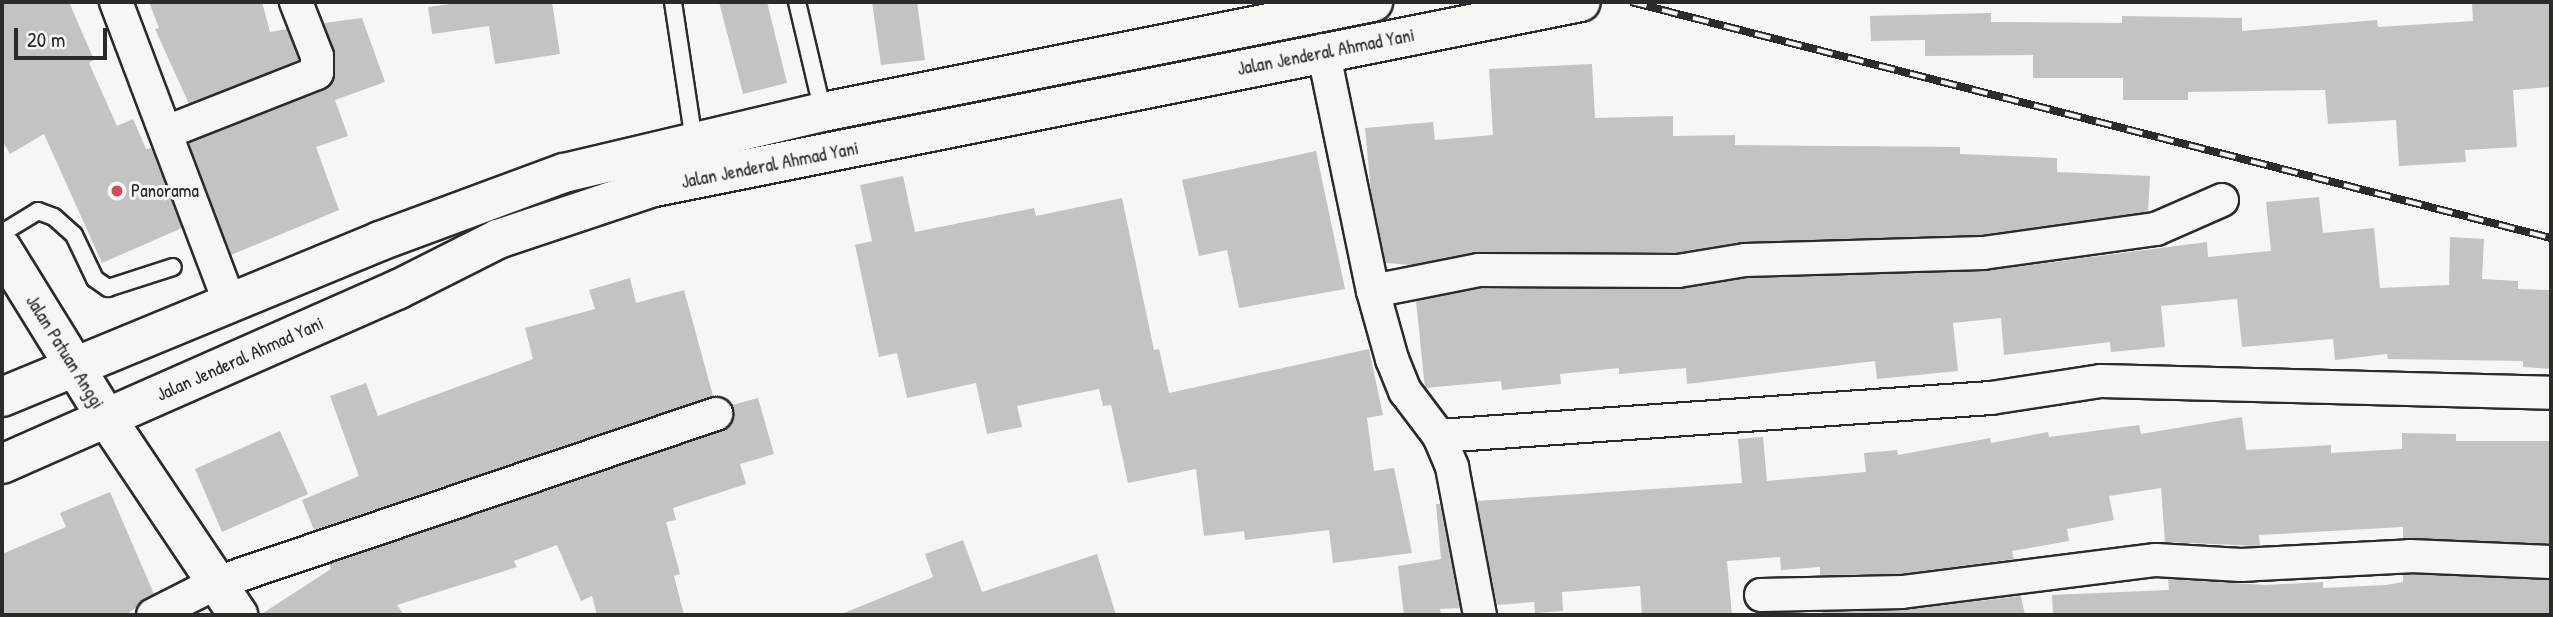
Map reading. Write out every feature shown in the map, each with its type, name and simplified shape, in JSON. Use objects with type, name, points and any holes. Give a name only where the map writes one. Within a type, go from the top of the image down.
[{"type":"main road","name":"Jalan Jenderal Ahmad Yani","points":[[2,397],[484,202],[634,154],[828,111],[1373,2]]},
{"type":"main road","name":"Jalan Jenderal Ahmad Yani","points":[[2,464],[107,419],[498,239],[650,188],[843,151],[1323,50],[1581,2]]},
{"type":"main road","points":[[828,111],[843,151]]},
{"type":"main road","points":[[634,154],[650,188]]},
{"type":"main road","name":"Jalan Patuan Anggi","points":[[2,249],[107,419],[238,615]]},
{"type":"street","points":[[116,2],[230,304]]},
{"type":"street","points":[[167,132],[317,73],[317,55],[296,2]]},
{"type":"street","points":[[1323,50],[1373,291],[1405,391],[1439,436],[1452,467],[1480,615]]},
{"type":"street","points":[[1373,291],[1479,270],[1678,271],[1745,260],[1983,253],[2155,229],[2222,200]]},
{"type":"street","points":[[1439,436],[1991,398],[2101,381],[2551,393]]},
{"type":"street","points":[[153,615],[216,583],[716,414]]},
{"type":"street","points":[[1761,595],[1902,592],[2156,560],[2241,565],[2410,556],[2551,562]]},
{"type":"lane","points":[[673,2],[694,141]]},
{"type":"lane","points":[[797,2],[828,111]]},
{"type":"lane","points":[[2,233],[38,211],[54,216],[74,234],[95,279],[108,288],[173,267]]},
{"type":"building","points":[[2,2],[69,2],[94,60],[89,63],[117,126],[133,119],[146,149],[151,148],[182,228],[102,263],[44,134],[10,154],[2,140]]},
{"type":"building","points":[[149,2],[262,2],[270,32],[287,29],[299,60],[189,104],[155,29],[159,28]]},
{"type":"building","points":[[465,2],[552,2],[560,54],[495,64],[489,26],[432,34],[428,7]]},
{"type":"building","points":[[719,2],[767,2],[787,83],[743,94]]},
{"type":"building","points":[[872,2],[917,2],[925,60],[881,65]]},
{"type":"building","points":[[2551,2],[2551,87],[2513,90],[2517,147],[2465,150],[2466,162],[2399,166],[2396,120],[2328,124],[2325,90],[2188,92],[2188,100],[2123,100],[2123,78],[2033,78],[2033,55],[1925,56],[1925,40],[1871,41],[1870,16],[1991,13],[1991,22],[2122,23],[2122,16],[2242,18],[2242,31],[2377,20],[2378,27],[2473,21],[2472,4]]},
{"type":"building","points":[[362,18],[385,82],[335,100],[348,136],[316,147],[339,210],[231,255],[189,143],[324,90],[333,83],[335,56],[324,23]]},
{"type":"building","points":[[1592,64],[1595,118],[1673,116],[1673,136],[1735,135],[1735,145],[1960,147],[1960,154],[2057,158],[2057,172],[2150,176],[2148,212],[1981,235],[1744,242],[1677,253],[1479,252],[1412,265],[1386,263],[1371,192],[1365,128],[1433,122],[1435,140],[1493,135],[1489,69]]},
{"type":"building","points":[[1316,151],[1345,289],[1239,308],[1227,250],[1199,256],[1182,180]]},
{"type":"building","points":[[903,176],[915,232],[1034,208],[1036,216],[1122,198],[1154,350],[1159,349],[1169,393],[1369,349],[1383,415],[1367,418],[1374,471],[1394,468],[1412,553],[1333,563],[1329,530],[1245,540],[1244,531],[1204,536],[1196,469],[1128,483],[1111,405],[1103,406],[1099,389],[1017,406],[1022,427],[987,434],[976,383],[907,398],[897,353],[879,357],[855,245],[872,241],[860,185]]},
{"type":"building","points":[[2319,197],[2323,233],[2374,228],[2380,288],[2449,285],[2450,237],[2484,239],[2482,279],[2518,281],[2518,289],[2551,290],[2551,369],[2523,367],[2523,361],[2388,359],[2387,354],[2335,360],[2333,339],[2242,347],[2237,299],[2161,306],[2165,347],[2111,352],[2110,342],[2004,355],[2001,318],[1953,323],[1958,371],[1877,379],[1875,361],[1687,384],[1686,368],[1619,374],[1619,368],[1560,374],[1561,384],[1502,390],[1501,381],[1425,388],[1416,301],[1481,288],[1678,289],[1747,278],[1984,271],[2207,242],[2208,257],[2271,251],[2266,202]]},
{"type":"building","points":[[630,278],[636,303],[684,290],[713,396],[314,530],[302,500],[359,476],[330,396],[366,383],[378,416],[533,359],[525,328],[595,309],[589,290]]},
{"type":"building","points":[[758,398],[774,454],[740,464],[746,484],[673,508],[676,520],[666,522],[680,574],[674,576],[684,615],[597,615],[592,596],[581,601],[557,545],[514,561],[517,567],[397,605],[404,615],[260,615],[331,569],[329,564],[722,431],[734,418],[732,405]]},
{"type":"building","points":[[2242,417],[2246,450],[2331,445],[2331,453],[2402,449],[2402,433],[2456,434],[2456,441],[2551,441],[2551,544],[2403,538],[2403,527],[2259,535],[2260,546],[2165,542],[2161,488],[2109,496],[2114,520],[2067,529],[2069,541],[2012,551],[2014,559],[1901,574],[1820,575],[1820,567],[1781,570],[1780,557],[1727,561],[1732,615],[1642,615],[1640,586],[1562,592],[1563,611],[1535,613],[1534,602],[1497,605],[1477,501],[1742,483],[1738,439],[1763,437],[1767,481],[1866,472],[1864,453],[1897,450],[1898,455],[1990,438],[1991,443],[2048,432],[2049,437],[2139,425],[2141,434]]},
{"type":"building","points":[[280,431],[308,494],[222,532],[195,469]]},
{"type":"building","points":[[110,492],[154,594],[126,615],[2,615],[2,554],[66,527],[60,513]]},
{"type":"building","points":[[1436,504],[1440,504],[1460,608],[1440,609],[1441,615],[1404,615],[1398,566],[1441,559]]},
{"type":"building","points":[[963,540],[982,592],[1097,554],[1116,615],[839,615],[933,577],[925,554]]},
{"type":"building","points":[[2403,575],[2551,580],[2551,615],[2053,615],[2052,595],[2169,590],[2168,579],[2266,585],[2323,582],[2323,588],[2386,585],[2403,582]]},
{"type":"building","points":[[2021,596],[2025,615],[1822,615],[1822,612],[1904,610]]},
{"type":"railway","points":[[1631,2],[2551,238]]},
{"type":"place","name":"Panorama","points":[[117,191]]}]
